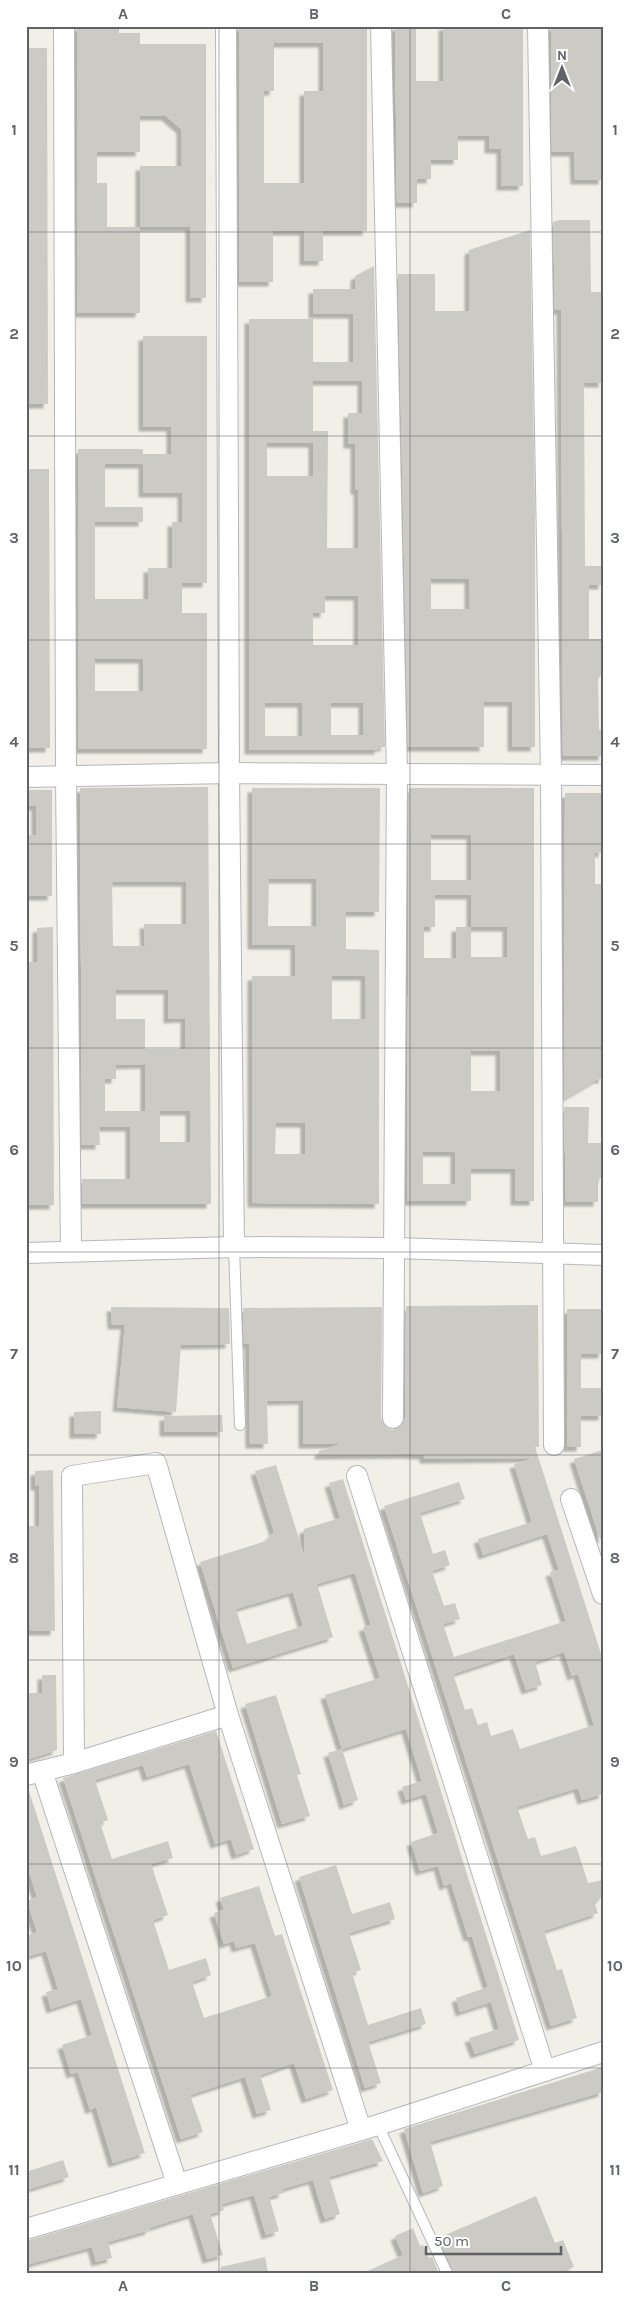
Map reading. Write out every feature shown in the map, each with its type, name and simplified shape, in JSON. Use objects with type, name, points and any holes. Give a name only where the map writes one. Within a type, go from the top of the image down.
[{"type":"street","points":[[64,26],[66,777],[71,1250]]},
{"type":"street","points":[[226,26],[229,774],[234,1247]]},
{"type":"street","points":[[381,26],[397,774],[396,1248],[393,1418]]},
{"type":"street","points":[[538,26],[551,774],[554,1445]]},
{"type":"street","points":[[26,777],[229,774],[603,775]]},
{"type":"street","points":[[26,1253],[71,1250],[234,1247],[396,1248],[603,1255]]},
{"type":"street","points":[[74,1763],[72,1476],[156,1463],[228,1715],[370,2127]]},
{"type":"street","points":[[357,1476],[545,2071]]},
{"type":"street","points":[[571,1499],[603,1594]]},
{"type":"street","points":[[177,2184],[34,1773],[74,1763],[228,1715]]},
{"type":"street","points":[[26,2229],[370,2127],[603,2052]]},
{"type":"lane","points":[[234,1247],[240,1425]]},
{"type":"lane","points":[[370,2127],[447,2273]]},
{"type":"building","points":[[77,26],[119,26],[119,33],[140,33],[140,44],[206,44],[206,298],[190,298],[190,227],[140,227],[140,313],[77,313]],"holes":[[[140,116],[166,116],[181,129],[181,166],[140,166],[140,227],[107,227],[107,183],[97,183],[97,152],[140,152]]]},
{"type":"building","points":[[239,26],[367,26],[367,231],[323,231],[323,261],[304,261],[304,231],[273,231],[273,282],[239,282]],"holes":[[[274,43],[323,43],[323,91],[304,91],[304,183],[264,183],[264,91],[274,91]]]},
{"type":"building","points":[[395,26],[416,26],[416,81],[443,81],[443,26],[523,26],[523,186],[501,186],[501,149],[489,149],[489,136],[458,136],[458,160],[431,160],[431,179],[417,179],[417,203],[397,203]]},
{"type":"building","points":[[551,26],[603,26],[603,180],[575,180],[574,152],[552,152]]},
{"type":"building","points":[[26,48],[47,48],[48,404],[26,404]]},
{"type":"building","points":[[560,220],[590,220],[591,292],[603,292],[603,383],[584,383],[585,566],[603,566],[603,585],[589,585],[589,639],[603,639],[603,673],[598,678],[599,730],[603,730],[603,756],[563,756],[561,310],[555,310],[553,222]]},
{"type":"building","points":[[530,230],[535,509],[535,747],[512,747],[512,702],[484,702],[484,747],[408,747],[398,274],[435,274],[435,311],[469,311],[469,250]],"holes":[[[431,579],[469,579],[469,609],[431,609]]]},
{"type":"building","points":[[374,266],[385,747],[379,747],[379,750],[249,750],[249,319],[313,319],[313,362],[353,362],[353,314],[313,314],[313,289],[355,289],[355,276]],"holes":[[[313,381],[362,381],[362,413],[348,413],[348,444],[355,444],[355,490],[358,490],[358,548],[327,548],[328,431],[313,431]],[[267,443],[313,443],[313,476],[267,476]],[[325,596],[358,596],[358,645],[313,645],[313,613],[325,613]],[[265,703],[302,703],[302,736],[265,736]],[[331,703],[363,703],[363,735],[331,735]]]},
{"type":"building","points":[[143,336],[207,336],[207,583],[182,583],[182,613],[207,613],[207,749],[78,749],[78,449],[143,449],[143,454],[171,454],[171,427],[143,427]],"holes":[[[105,464],[143,464],[143,493],[182,493],[182,522],[172,522],[172,568],[148,568],[148,599],[95,599],[95,522],[143,522],[143,507],[105,507]],[[95,659],[143,659],[143,691],[95,691]]]},
{"type":"building","points":[[26,469],[49,469],[50,748],[26,748]]},
{"type":"building","points":[[208,787],[211,1204],[82,1204],[82,1179],[130,1179],[130,1127],[99,1127],[100,1145],[82,1145],[80,788]],"holes":[[[112,882],[186,882],[186,924],[144,924],[145,946],[113,946]],[[116,990],[168,990],[168,1019],[185,1018],[185,1049],[145,1049],[145,1019],[116,1019]],[[145,1064],[145,1111],[105,1111],[105,1079],[116,1079],[116,1065]],[[160,1111],[190,1111],[190,1142],[160,1142]]]},
{"type":"building","points":[[252,788],[380,788],[379,912],[346,912],[346,949],[379,950],[379,1204],[252,1203],[252,976],[295,976],[295,945],[252,945]],"holes":[[[269,879],[316,879],[316,926],[268,926]],[[332,976],[365,976],[365,1019],[332,1019]],[[276,1123],[305,1123],[305,1154],[275,1154]]]},
{"type":"building","points":[[409,788],[534,788],[534,1201],[515,1201],[515,1169],[471,1169],[471,1201],[407,1201]],"holes":[[[431,835],[471,835],[471,880],[431,880]],[[435,895],[471,895],[471,927],[456,927],[456,958],[424,958],[424,927],[435,927]],[[471,927],[507,927],[507,957],[471,957]],[[471,1051],[500,1051],[500,1091],[471,1091]],[[423,1152],[455,1152],[455,1184],[423,1184]]]},
{"type":"building","points":[[26,790],[52,790],[52,896],[26,896],[26,835],[36,835],[36,806],[26,806]]},
{"type":"building","points":[[565,793],[603,793],[603,853],[595,852],[595,884],[603,884],[601,961],[603,961],[603,1079],[598,1079],[564,1099]]},
{"type":"building","points":[[53,927],[54,1205],[26,1205],[26,1109],[29,1109],[29,1067],[26,1067],[26,962],[37,962],[37,928]]},
{"type":"building","points":[[564,1107],[589,1107],[588,1143],[603,1143],[603,1178],[598,1178],[598,1202],[566,1202]]},
{"type":"building","points":[[538,1305],[539,1447],[535,1447],[603,1660],[603,1794],[582,1800],[578,1788],[517,1807],[528,1839],[535,1837],[541,1856],[576,1846],[588,1883],[603,1880],[603,1895],[595,1905],[598,1913],[544,1931],[557,1970],[562,1969],[577,2018],[551,2026],[384,1506],[459,1482],[465,1499],[420,1513],[433,1554],[445,1550],[450,1565],[432,1571],[444,1606],[455,1603],[460,1619],[443,1624],[454,1657],[566,1621],[550,1572],[559,1570],[547,1534],[483,1555],[478,1539],[532,1522],[514,1464],[535,1458],[424,1459],[424,1455],[407,1454],[319,1455],[319,1451],[341,1444],[303,1444],[303,1400],[267,1401],[268,1444],[250,1444],[249,1344],[244,1344],[243,1308],[382,1307],[381,1418],[387,1428],[393,1430],[403,1424],[405,1418],[406,1306]],"holes":[[[564,1652],[572,1676],[578,1674],[594,1725],[520,1749],[513,1729],[491,1736],[487,1722],[478,1725],[472,1708],[465,1710],[453,1674],[514,1654],[526,1690],[542,1685],[535,1662]]]},
{"type":"building","points":[[111,1307],[229,1308],[230,1344],[181,1345],[176,1412],[117,1407],[125,1325],[112,1325]]},
{"type":"building","points":[[567,1309],[603,1309],[603,1354],[581,1354],[581,1388],[603,1388],[603,1416],[581,1416],[581,1447],[567,1447]]},
{"type":"building","points":[[101,1411],[101,1434],[74,1434],[74,1412]]},
{"type":"building","points":[[222,1415],[223,1432],[164,1432],[164,1416]]},
{"type":"building","points":[[603,1450],[603,1538],[600,1539],[574,1459]]},
{"type":"building","points":[[276,1465],[304,1555],[304,1529],[340,1518],[329,1483],[343,1479],[519,2040],[475,2054],[469,2038],[499,2029],[491,2002],[460,2012],[456,1998],[488,1987],[472,1936],[468,1937],[451,1883],[444,1886],[438,1866],[420,1871],[411,1842],[438,1833],[426,1794],[406,1800],[402,1787],[422,1781],[406,1729],[342,1749],[325,1695],[380,1678],[363,1627],[371,1625],[355,1573],[317,1584],[333,1637],[233,1668],[200,1562],[266,1541],[274,1532],[255,1471]],"holes":[[[293,1592],[303,1626],[247,1644],[236,1609]]]},
{"type":"building","points":[[53,1470],[55,1631],[30,1631],[29,1586],[26,1586],[26,1526],[39,1526],[39,1486],[35,1486],[35,1471]]},
{"type":"building","points":[[42,1675],[56,1675],[57,1750],[26,1760],[26,1693],[42,1693]]},
{"type":"building","points":[[276,1695],[301,1774],[297,1775],[310,1816],[282,1824],[245,1704]]},
{"type":"building","points":[[216,1731],[254,1849],[236,1855],[231,1839],[215,1844],[189,1764],[147,1777],[143,1765],[95,1780],[108,1820],[100,1823],[112,1859],[168,1841],[173,1858],[151,1864],[168,1915],[153,1920],[169,1970],[206,1958],[211,1975],[192,1982],[204,2018],[272,1996],[255,1943],[236,1948],[234,1941],[224,1944],[214,1913],[224,1910],[220,1898],[259,1886],[275,1936],[282,1934],[333,2090],[306,2099],[294,2063],[260,2075],[271,2110],[257,2114],[245,2077],[190,2095],[203,2132],[181,2139],[63,1778]]},
{"type":"building","points":[[342,1749],[358,1800],[344,1805],[328,1753]]},
{"type":"building","points":[[26,1791],[29,1791],[145,2153],[113,2163],[96,2107],[90,2110],[78,2072],[71,2074],[62,2045],[92,2035],[81,1999],[51,2009],[46,1992],[58,1989],[46,1951],[26,1957],[26,1936],[37,1932],[27,1901],[37,1897],[26,1862]]},
{"type":"building","points":[[336,1865],[352,1914],[390,1902],[395,1919],[349,1933],[361,1970],[352,1973],[368,2025],[421,2008],[426,2024],[368,2042],[381,2083],[365,2088],[299,1877]]},
{"type":"building","points":[[603,2067],[603,2092],[430,2142],[443,2186],[423,2193],[404,2129]]},
{"type":"building","points":[[372,2139],[383,2161],[329,2177],[340,2214],[325,2219],[313,2180],[282,2189],[283,2193],[269,2197],[279,2231],[266,2235],[254,2195],[222,2204],[224,2210],[210,2214],[223,2255],[207,2259],[193,2214],[149,2228],[150,2230],[108,2242],[112,2258],[96,2262],[92,2247],[26,2265],[26,2241]]},
{"type":"building","points":[[63,2160],[69,2177],[26,2190],[26,2172]]},
{"type":"building","points":[[536,2196],[555,2243],[563,2240],[574,2267],[560,2273],[454,2273],[438,2238]]},
{"type":"building","points":[[413,2228],[420,2246],[423,2245],[429,2258],[432,2257],[439,2273],[363,2273],[403,2255],[395,2236]]},
{"type":"building","points":[[265,2257],[268,2273],[221,2273],[221,2267]]}]
